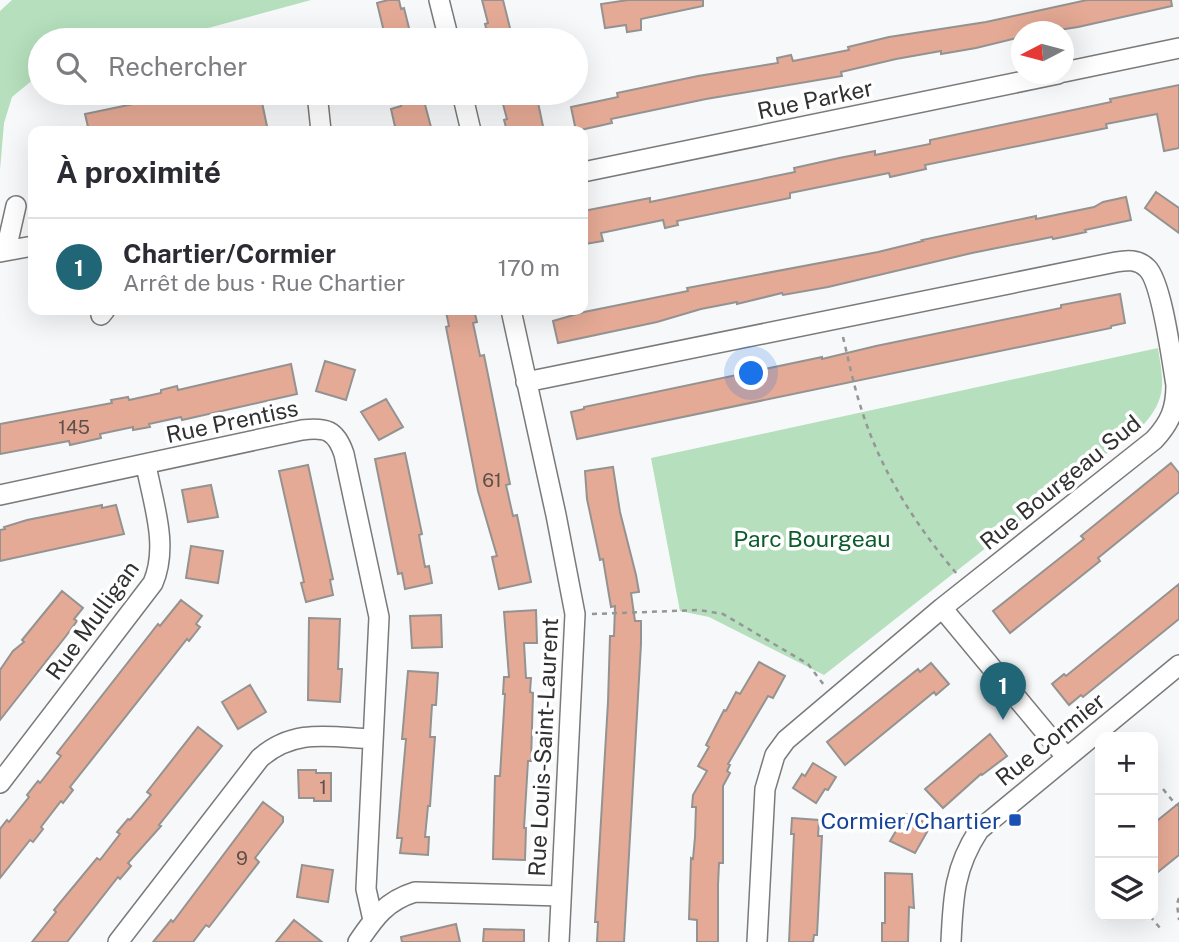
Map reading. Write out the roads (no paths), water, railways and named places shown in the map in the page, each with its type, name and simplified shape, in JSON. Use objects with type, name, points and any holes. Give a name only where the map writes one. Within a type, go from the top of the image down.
[{"type":"street","points":[[439,0],[446,28]]},
{"type":"street","points":[[1074,70],[1179,48]]},
{"type":"street","name":"Rue Parker","points":[[588,171],[1011,84]]},
{"type":"street","points":[[318,105],[320,126]]},
{"type":"street","points":[[464,105],[470,126]]},
{"type":"street","points":[[16,206],[3,251],[28,247]]},
{"type":"street","name":"Rue Bourgeau Sud","points":[[526,382],[1128,260],[1139,262],[1154,277],[1176,385],[1172,418],[1154,440],[942,608],[786,740],[775,755],[765,789],[758,942]]},
{"type":"street","name":"Rue Louis-Saint-Laurent","points":[[512,315],[575,614],[559,942]]},
{"type":"street","name":"Rue Prentiss","points":[[0,495],[302,430],[324,429],[333,433],[344,454],[379,617],[366,889],[373,920]]},
{"type":"street","name":"Rue Mulligan","points":[[0,783],[153,583],[161,554],[146,465]]},
{"type":"street","points":[[942,608],[1066,757]]},
{"type":"street","name":"Rue Cormier","points":[[951,942],[956,880],[968,847],[990,820],[1179,665]]},
{"type":"street","points":[[118,942],[260,758],[273,747],[288,740],[305,737],[372,739]]},
{"type":"street","points":[[358,942],[388,904],[415,892],[561,896]]},
{"type":"place","name":"Chartier/Cormier","points":[[1003,720]]},
{"type":"place","name":"Cormier/Chartier","points":[[1015,820]]},
{"type":"park label","name":"Parc Bourgeau","points":[[812,538]]}]
